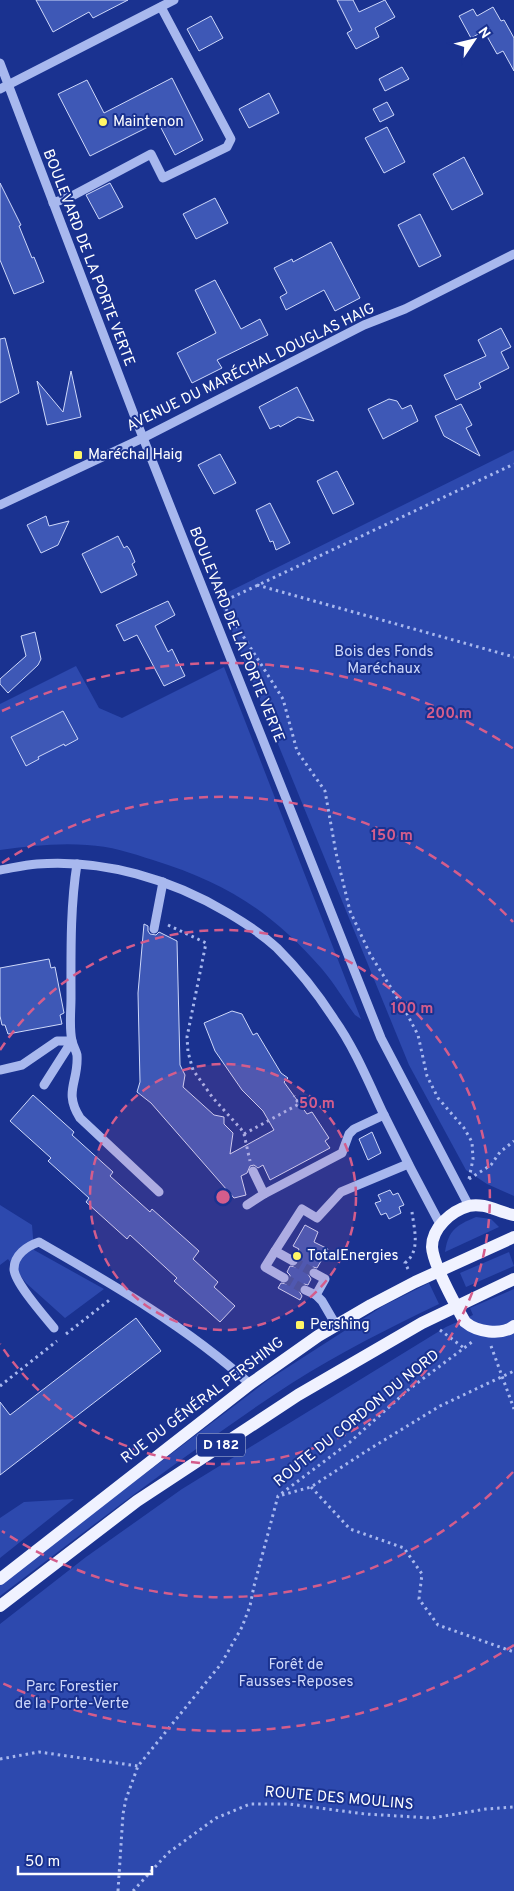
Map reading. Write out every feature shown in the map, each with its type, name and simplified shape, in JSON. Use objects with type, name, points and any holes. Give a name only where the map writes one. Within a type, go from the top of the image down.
[{"type":"main road","points":[[512,1218],[483,1206],[469,1206],[453,1214],[440,1224],[432,1248],[440,1270],[465,1322],[472,1327],[486,1331],[511,1329],[514,1326]]},
{"type":"main road","name":"D 182","points":[[440,1270],[514,1237]]},
{"type":"main road","name":"RUE DU GÉNÉRAL PERSHING","points":[[0,1579],[250,1384],[318,1336],[370,1305],[440,1270]]},
{"type":"main road","name":"D 182","points":[[0,1606],[137,1501],[298,1395],[422,1323],[514,1279]]},
{"type":"street","points":[[4,87],[174,0]]},
{"type":"street","points":[[53,203],[72,196],[151,154],[163,178],[227,147],[231,139],[161,7]]},
{"type":"street","name":"BOULEVARD DE LA PORTE VERTE","points":[[0,63],[4,87],[53,203],[143,438],[381,1038],[469,1206]]},
{"type":"street","name":"AVENUE DU MARÉCHAL DOUGLAS HAIG","points":[[0,505],[143,438],[364,325],[405,309],[514,254]]},
{"type":"street","points":[[0,870],[38,864],[77,864],[109,867],[163,882],[213,904],[244,922],[277,947],[301,974],[335,1020],[440,1224]]},
{"type":"street","points":[[77,864],[72,892],[72,1041],[77,1053],[77,1068],[71,1096],[73,1107],[80,1118],[159,1192]]},
{"type":"street","points":[[154,929],[163,882]]},
{"type":"street","points":[[0,1070],[22,1065],[57,1041],[72,1041]]},
{"type":"street","points":[[44,1085],[72,1041]]},
{"type":"street","points":[[247,1205],[342,1153],[349,1134],[354,1129],[384,1115]]},
{"type":"street","points":[[284,1278],[265,1267],[302,1209],[317,1218],[341,1192],[408,1164]]},
{"type":"street","points":[[253,1171],[264,1194]]},
{"type":"street","points":[[54,1328],[17,1280],[14,1269],[19,1255],[28,1245],[39,1242],[99,1277],[200,1343],[250,1384]]},
{"type":"street","points":[[275,1251],[293,1261]]},
{"type":"street","points":[[314,1273],[325,1279],[316,1295]]},
{"type":"street","points":[[306,1290],[316,1295],[322,1301],[336,1326]]},
{"type":"path","points":[[211,607],[514,464]]},
{"type":"path","points":[[256,585],[514,657]]},
{"type":"path","points":[[222,602],[283,699],[297,751],[326,790],[336,853],[350,911],[370,954],[418,1035],[427,1076],[438,1098],[464,1128],[472,1142],[473,1159],[469,1180],[491,1165],[500,1152],[514,1141]]},
{"type":"path","points":[[156,915],[168,925],[206,943],[187,1037],[188,1052],[193,1070],[213,1098],[244,1134],[253,1171]]},
{"type":"path","points":[[244,1134],[299,1104],[294,1096]]},
{"type":"path","points":[[409,1271],[404,1263],[409,1260],[414,1252],[412,1212]]},
{"type":"path","name":"ROUTE DU CORDON DU NORD","points":[[118,1891],[123,1814],[126,1799],[138,1766],[221,1664],[242,1627],[250,1606],[278,1496],[350,1442],[408,1390],[464,1348],[439,1330],[436,1324]]},
{"type":"path","points":[[486,1331],[514,1409]]},
{"type":"path","points":[[278,1496],[311,1487],[440,1406],[514,1372]]},
{"type":"path","points":[[311,1487],[350,1528],[404,1548],[422,1574],[419,1599],[438,1625],[514,1652]]},
{"type":"path","points":[[0,1759],[40,1752],[138,1766]]},
{"type":"path","name":"ROUTE DES MOULINS","points":[[133,1891],[168,1853],[216,1818],[250,1804],[289,1804],[365,1814],[432,1818],[486,1809],[514,1807]]},
{"type":"green space","name":"Bois des Fonds Maréchaux","points":[[514,450],[514,1196],[487,1184],[466,1170],[409,1065],[218,597]]},
{"type":"green space","points":[[76,666],[99,708],[122,718],[224,667],[361,1019],[355,1015],[322,969],[303,949],[265,915],[225,889],[179,869],[129,852],[104,847],[76,844],[0,850],[0,704]],"holes":[[[63,711],[78,739],[38,757],[38,759],[26,766],[11,737]]]},
{"type":"green space","points":[[0,1205],[32,1225],[34,1250],[104,1289],[65,1318],[26,1283],[8,1259],[0,1265]]},
{"type":"green space","points":[[476,1217],[491,1219],[499,1227],[445,1252],[448,1238],[454,1229]]},
{"type":"green space","points":[[509,1252],[514,1266],[466,1287],[460,1273]]},
{"type":"green space","points":[[429,1283],[439,1304],[328,1361],[254,1408],[108,1514],[0,1596],[0,1584],[268,1380],[383,1306]]},
{"type":"green space","name":"Forêt de Fausses-Reposes","points":[[514,1289],[514,1891],[0,1891],[0,1624],[86,1557],[182,1489],[446,1327],[473,1315],[470,1308]]},
{"type":"green space","points":[[74,1499],[0,1558],[0,1518],[24,1502]]},
{"type":"building","points":[[36,0],[128,0],[93,18],[89,12],[53,32]]},
{"type":"building","points":[[337,0],[353,0],[359,12],[385,0],[395,17],[375,28],[379,37],[356,49],[347,33],[352,30]]},
{"type":"building","points":[[493,7],[501,21],[504,20],[514,38],[514,71],[503,51],[497,54],[484,31],[471,38],[459,16],[473,9],[477,16]]},
{"type":"building","points":[[211,16],[223,38],[199,51],[187,29]]},
{"type":"building","points":[[402,67],[409,79],[385,91],[379,79]]},
{"type":"building","points":[[172,78],[203,140],[175,155],[158,122],[90,156],[58,94],[87,80],[104,113]]},
{"type":"building","points":[[269,93],[279,113],[249,128],[239,109]]},
{"type":"building","points":[[387,102],[394,115],[380,122],[373,109]]},
{"type":"building","points":[[387,127],[405,162],[384,173],[365,138]]},
{"type":"building","points":[[464,157],[483,194],[452,210],[433,174]]},
{"type":"building","points":[[0,183],[21,225],[19,226],[44,282],[14,294],[0,260]]},
{"type":"building","points":[[110,183],[123,207],[99,219],[86,195]]},
{"type":"building","points":[[215,198],[228,223],[196,239],[183,214]]},
{"type":"building","points":[[420,214],[441,256],[419,267],[398,225]]},
{"type":"building","points":[[331,242],[360,298],[335,311],[324,290],[286,310],[280,297],[287,293],[274,268],[292,259],[293,262]]},
{"type":"building","points":[[215,280],[241,329],[260,319],[268,335],[217,360],[222,368],[192,383],[177,353],[216,333],[195,290]]},
{"type":"building","points":[[501,328],[511,347],[501,352],[509,368],[479,383],[481,388],[456,400],[444,375],[486,356],[478,340]]},
{"type":"building","points":[[5,338],[19,393],[0,403],[0,339]]},
{"type":"building","points":[[71,371],[81,417],[47,425],[37,381],[63,412]]},
{"type":"building","points":[[297,387],[314,421],[298,417],[280,427],[279,425],[270,429],[259,407]]},
{"type":"building","points":[[389,399],[397,401],[402,409],[411,405],[418,421],[383,439],[368,409]]},
{"type":"building","points":[[461,404],[472,425],[466,428],[480,456],[444,436],[435,416]]},
{"type":"building","points":[[220,454],[236,483],[214,494],[198,465]]},
{"type":"building","points":[[337,471],[354,504],[333,514],[317,481]]},
{"type":"building","points":[[270,503],[290,543],[276,550],[273,541],[270,542],[256,510]]},
{"type":"building","points":[[46,516],[49,526],[69,521],[58,545],[41,553],[27,525]]},
{"type":"building","points":[[118,536],[124,548],[127,546],[130,550],[135,562],[132,564],[137,575],[101,593],[82,554]]},
{"type":"building","points":[[168,601],[175,615],[155,626],[168,652],[172,649],[185,676],[164,686],[137,635],[124,641],[116,625]]},
{"type":"building","points":[[35,632],[41,659],[38,665],[8,693],[0,684],[0,679],[26,656],[21,636]]},
{"type":"building","points":[[63,711],[78,739],[38,757],[39,759],[26,766],[11,737]]},
{"type":"building","points":[[144,924],[148,926],[150,934],[156,935],[159,932],[177,941],[180,1065],[185,1075],[183,1087],[214,1115],[224,1117],[224,1124],[233,1133],[230,1154],[274,1130],[263,1111],[242,1090],[215,1051],[204,1023],[232,1011],[242,1014],[253,1035],[257,1033],[281,1073],[288,1078],[284,1082],[307,1114],[312,1112],[329,1138],[325,1141],[330,1148],[270,1180],[263,1165],[258,1168],[254,1165],[250,1166],[247,1173],[241,1176],[246,1195],[234,1198],[151,1103],[137,1092],[140,1082],[138,993]]},
{"type":"building","points":[[49,959],[51,968],[55,967],[64,1013],[60,1015],[62,1024],[8,1034],[5,1025],[2,1025],[0,1016],[0,968]]},
{"type":"building","points":[[33,1095],[74,1132],[72,1135],[113,1172],[110,1176],[150,1212],[152,1209],[199,1251],[193,1259],[218,1282],[214,1287],[235,1306],[220,1322],[174,1281],[177,1278],[130,1235],[127,1239],[86,1202],[89,1198],[48,1161],[51,1158],[10,1121]]},
{"type":"building","points":[[372,1132],[381,1153],[368,1160],[359,1139]]},
{"type":"building","points":[[390,1190],[393,1195],[398,1193],[404,1205],[399,1207],[401,1213],[389,1219],[386,1213],[381,1215],[375,1203],[381,1201],[378,1195]]},
{"type":"building","points":[[305,1225],[318,1232],[314,1242],[328,1249],[317,1268],[313,1267],[309,1270],[308,1274],[311,1279],[308,1285],[304,1284],[300,1287],[299,1291],[302,1296],[300,1300],[278,1288],[281,1283],[287,1284],[290,1281],[290,1275],[287,1272],[290,1266],[296,1267],[299,1264],[299,1258],[296,1255],[299,1249],[293,1246]]},
{"type":"building","points":[[136,1318],[161,1351],[0,1475],[0,1402],[10,1415]]},
{"type":"tunnel","points":[[293,1261],[314,1273]]},
{"type":"tunnel","points":[[284,1278],[305,1290]]},
{"type":"place","name":"Maintenon","points":[[103,122]]},
{"type":"place","name":"Maréchal Haig","points":[[78,455]]},
{"type":"place","name":"TotalEnergies","points":[[297,1256]]},
{"type":"place","name":"Pershing","points":[[300,1325]]},
{"type":"park label","name":"Parc Forestier de la Porte-Verte","points":[[72,1696]]}]
